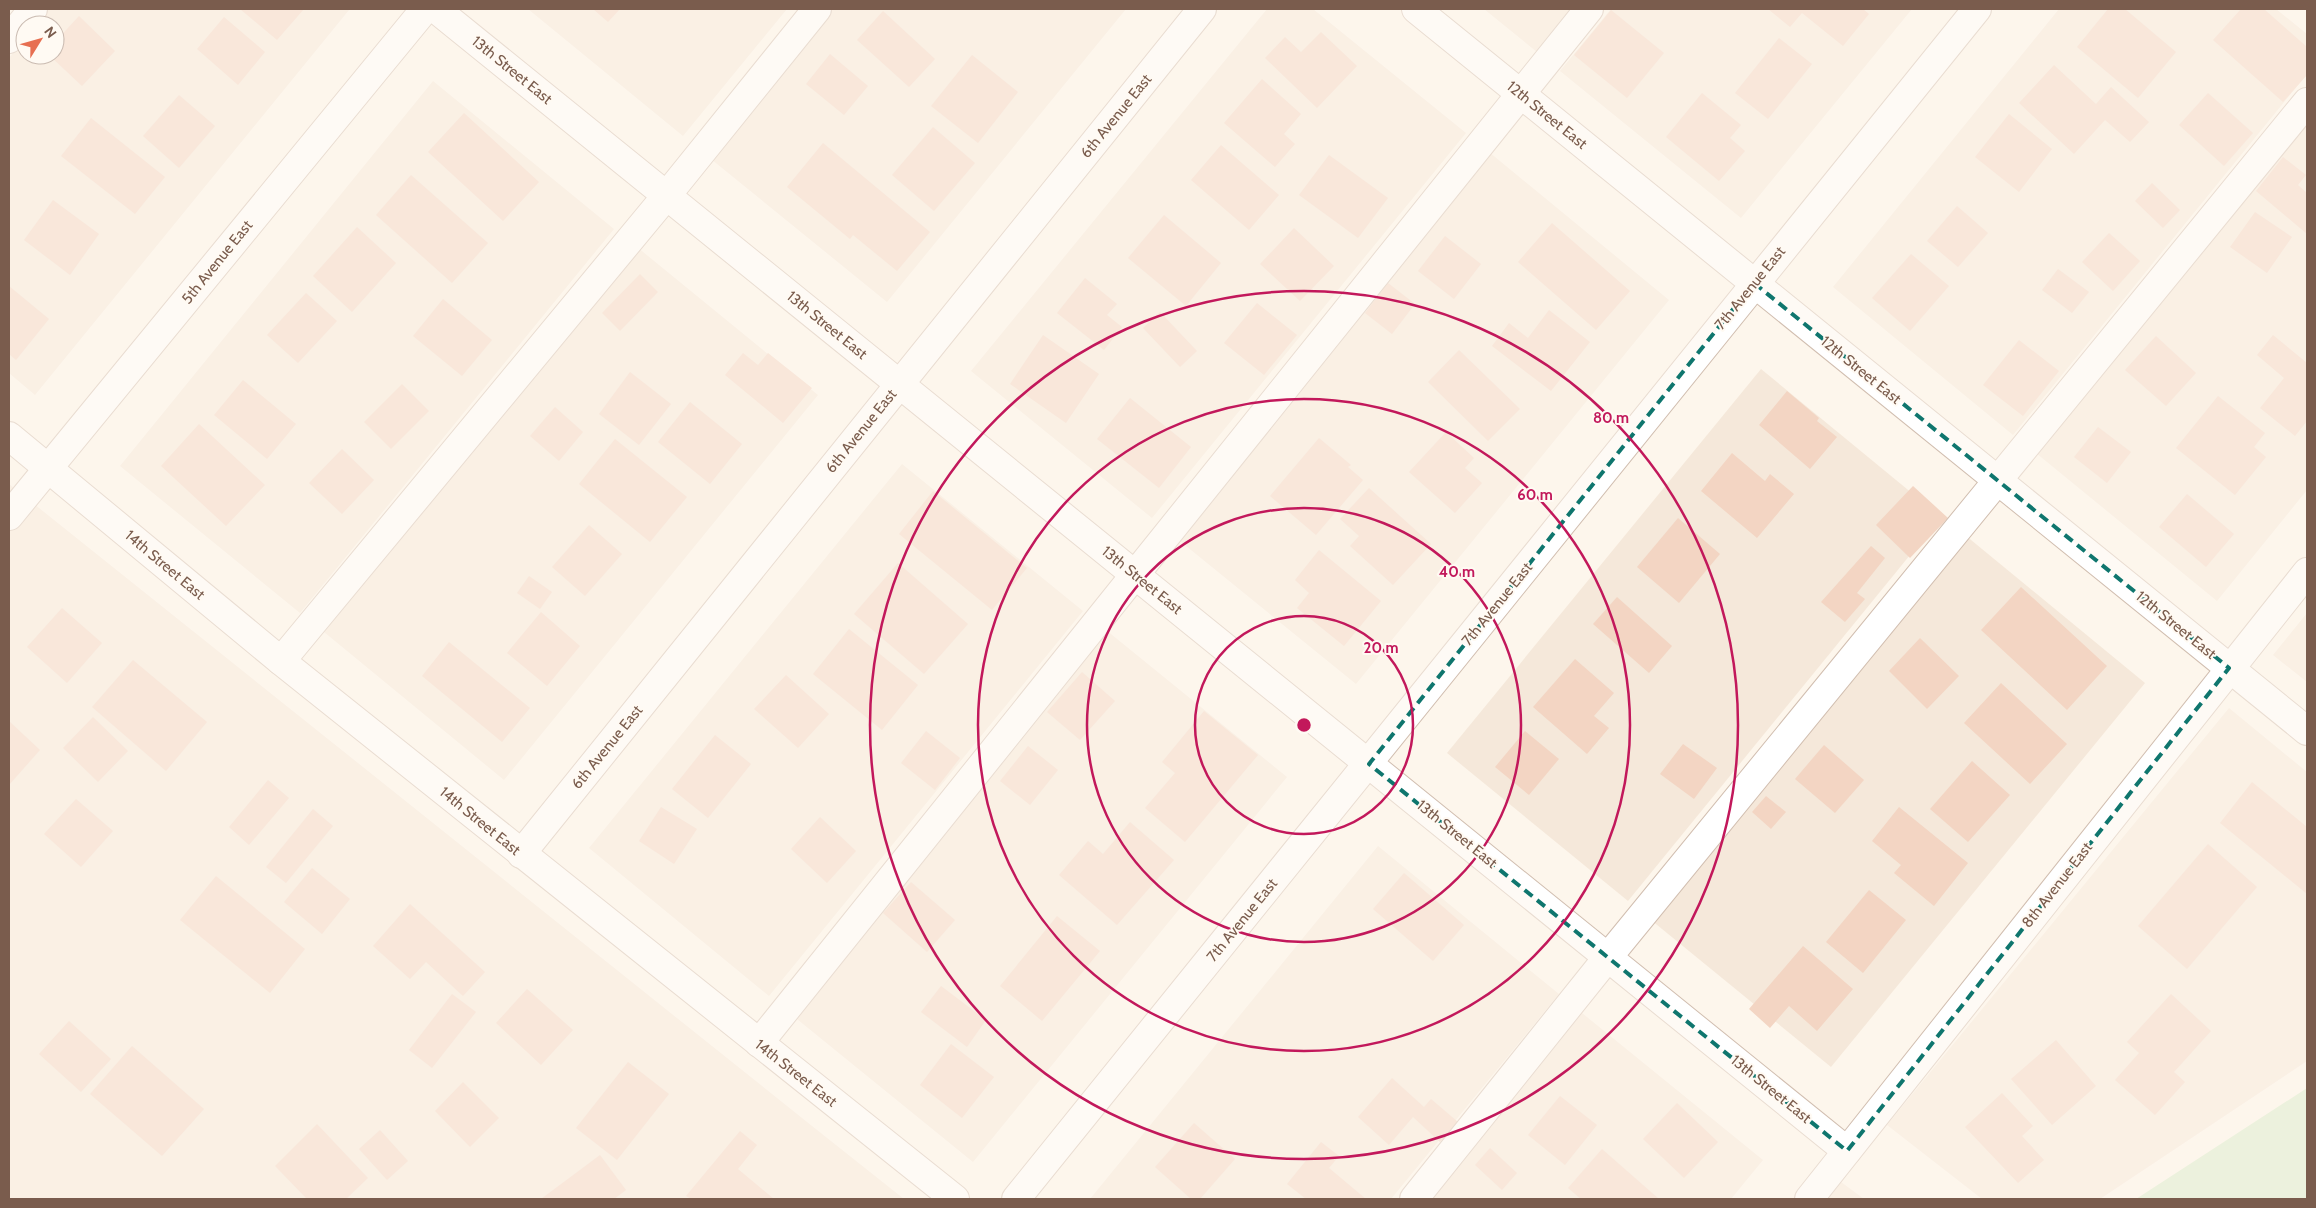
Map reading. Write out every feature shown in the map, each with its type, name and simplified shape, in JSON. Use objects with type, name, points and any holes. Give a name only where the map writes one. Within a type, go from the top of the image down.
[{"type":"street","points":[[9,40],[33,9]]},
{"type":"street","name":"5th Avenue East","points":[[9,516],[425,9]]},
{"type":"street","name":"13th Street East","points":[[436,9],[1847,1151]]},
{"type":"street","points":[[281,661],[667,195],[817,9]]},
{"type":"street","name":"6th Avenue East","points":[[521,854],[898,383],[1202,9]]},
{"type":"street","name":"12th Street East","points":[[1416,9],[2307,731]]},
{"type":"street","points":[[759,1043],[1589,9]]},
{"type":"street","name":"7th Avenue East","points":[[1016,1199],[1977,9]]},
{"type":"street","points":[[1414,1199],[1608,957],[2307,102]]},
{"type":"street","name":"14th Street East","points":[[9,436],[281,661],[955,1199]]},
{"type":"street","name":"8th Avenue East","points":[[1809,1199],[2307,572]]},
{"type":"highlighted area","points":[[1754,283],[2229,668],[1847,1151],[1369,764]]},
{"type":"shaded area","points":[[49,9],[349,10],[35,395],[9,373],[9,58],[15,50],[15,65],[65,65],[65,15],[44,15]]},
{"type":"shaded area","points":[[528,9],[787,9],[683,136]]},
{"type":"shaded area","points":[[825,9],[1126,9],[887,302],[706,155]]},
{"type":"shaded area","points":[[1267,9],[1313,9],[1466,133],[1152,518],[971,371]]},
{"type":"shaded area","points":[[1484,9],[1572,9],[1537,52]]},
{"type":"shaded area","points":[[1611,9],[1912,9],[1741,218],[1560,71]]},
{"type":"shaded area","points":[[2059,9],[2276,9],[2307,34],[2307,74],[2013,435],[1833,287]]},
{"type":"shaded area","points":[[433,81],[614,229],[300,613],[120,466]]},
{"type":"shaded area","points":[[2307,121],[2307,490],[2217,601],[2036,453]]},
{"type":"shaded area","points":[[1489,152],[1669,300],[1356,684],[1175,537]]},
{"type":"shaded area","points":[[637,247],[818,395],[504,780],[324,632]]},
{"type":"shaded area","points":[[1761,369],[1941,517],[1628,901],[1447,753]]},
{"type":"shaded area","points":[[902,464],[1083,611],[769,996],[589,848]]},
{"type":"shaded area","points":[[9,484],[807,1122],[904,1199],[9,1199]]},
{"type":"shaded area","points":[[1965,535],[2145,683],[1831,1067],[1651,920]]},
{"type":"shaded area","points":[[2307,613],[2307,682],[2273,655]]},
{"type":"shaded area","points":[[1106,630],[1287,777],[973,1162],[792,1015]]},
{"type":"shaded area","points":[[2229,708],[2307,772],[2307,1061],[2100,1199],[1982,1199],[1887,1125]]},
{"type":"shaded area","points":[[1378,846],[1559,994],[1391,1199],[1090,1199]]},
{"type":"shaded area","points":[[1582,1013],[1763,1160],[1731,1199],[1430,1199]]},
{"type":"shaded area","points":[[1841,1182],[1864,1199],[1827,1199]]},
{"type":"green space","points":[[2307,1088],[2307,1199],[2136,1199]]},
{"type":"building","points":[[240,9],[304,9],[277,40]]},
{"type":"building","points":[[593,9],[620,9],[608,22]]},
{"type":"building","points":[[1768,9],[1863,9],[1869,14],[1843,46],[1802,13],[1790,27]]},
{"type":"building","points":[[2108,9],[2125,9],[2176,52],[2138,98],[2077,47]]},
{"type":"building","points":[[2241,9],[2264,9],[2307,47],[2307,75],[2283,102],[2213,40]]},
{"type":"building","points":[[1611,10],[1664,53],[1627,98],[1574,55]]},
{"type":"building","points":[[883,11],[935,59],[909,87],[857,40]]},
{"type":"building","points":[[79,16],[115,51],[82,86],[60,65],[65,65],[65,31]]},
{"type":"building","points":[[224,17],[265,52],[238,85],[197,49]]},
{"type":"building","points":[[1321,32],[1357,66],[1317,108],[1265,58],[1285,37],[1301,52]]},
{"type":"building","points":[[1779,38],[1812,64],[1768,119],[1735,93]]},
{"type":"building","points":[[830,54],[868,86],[844,115],[806,84]]},
{"type":"building","points":[[972,55],[1018,92],[978,143],[931,106]]},
{"type":"building","points":[[2054,65],[2096,104],[2111,87],[2149,122],[2130,142],[2105,120],[2074,154],[2019,103]]},
{"type":"building","points":[[1262,79],[1301,114],[1284,134],[1295,144],[1275,167],[1224,123]]},
{"type":"building","points":[[1702,93],[1741,125],[1730,138],[1745,151],[1719,181],[1666,137]]},
{"type":"building","points":[[2208,93],[2253,133],[2224,166],[2179,125]]},
{"type":"building","points":[[179,95],[215,126],[179,168],[143,136]]},
{"type":"building","points":[[464,113],[539,182],[503,221],[428,152]]},
{"type":"building","points":[[2009,114],[2052,149],[2019,192],[1975,157]]},
{"type":"building","points":[[91,118],[165,177],[135,214],[61,156]]},
{"type":"building","points":[[933,127],[975,163],[934,211],[892,175]]},
{"type":"building","points":[[823,143],[930,232],[897,271],[853,235],[850,239],[787,187]]},
{"type":"building","points":[[1221,145],[1279,195],[1249,230],[1191,180]]},
{"type":"building","points":[[1329,155],[1388,198],[1358,238],[1299,195]]},
{"type":"building","points":[[2283,157],[2306,175],[2298,185],[2307,193],[2307,234],[2256,191]]},
{"type":"building","points":[[411,175],[488,243],[452,283],[376,215]]},
{"type":"building","points":[[2152,183],[2180,210],[2163,228],[2135,201]]},
{"type":"building","points":[[53,200],[99,234],[70,275],[24,240]]},
{"type":"building","points":[[1957,206],[1988,233],[1958,267],[1927,241]]},
{"type":"building","points":[[2255,212],[2292,237],[2267,273],[2230,247]]},
{"type":"building","points":[[1164,215],[1221,263],[1186,306],[1128,258]]},
{"type":"building","points":[[1552,223],[1630,291],[1596,330],[1518,262]]},
{"type":"building","points":[[357,227],[396,263],[352,312],[313,276]]},
{"type":"building","points":[[1294,228],[1334,266],[1300,301],[1260,264]]},
{"type":"building","points":[[2109,233],[2140,261],[2113,291],[2082,262]]},
{"type":"building","points":[[1445,236],[1481,264],[1454,299],[1418,271]]},
{"type":"building","points":[[1911,254],[1949,286],[1910,331],[1872,298]]},
{"type":"building","points":[[2058,269],[2089,292],[2072,313],[2042,290]]},
{"type":"building","points":[[640,274],[658,292],[620,331],[602,313]]},
{"type":"building","points":[[1085,278],[1117,304],[1107,315],[1122,327],[1104,350],[1057,313]]},
{"type":"building","points":[[1388,283],[1415,304],[1392,334],[1365,313]]},
{"type":"building","points":[[9,286],[49,319],[16,360],[9,354]]},
{"type":"building","points":[[306,293],[337,321],[298,363],[267,335]]},
{"type":"building","points":[[443,299],[492,340],[462,376],[413,336]]},
{"type":"building","points":[[1257,303],[1297,335],[1264,375],[1224,343]]},
{"type":"building","points":[[1549,310],[1590,342],[1551,391],[1492,346],[1509,323],[1528,338]]},
{"type":"building","points":[[1160,312],[1197,351],[1180,367],[1143,328]]},
{"type":"building","points":[[1043,335],[1099,374],[1066,423],[1010,384]]},
{"type":"building","points":[[2273,335],[2307,363],[2307,421],[2295,436],[2260,408],[2284,378],[2257,355]]},
{"type":"building","points":[[2156,336],[2196,373],[2166,406],[2125,370]]},
{"type":"building","points":[[2019,340],[2059,371],[2023,416],[1983,385]]},
{"type":"building","points":[[1459,350],[1520,409],[1488,441],[1428,382]]},
{"type":"building","points":[[743,353],[758,365],[768,353],[812,388],[783,423],[725,375]]},
{"type":"building","points":[[630,372],[671,404],[639,445],[599,414]]},
{"type":"building","points":[[243,380],[296,424],[267,459],[214,415]]},
{"type":"building","points":[[402,384],[429,411],[391,449],[364,422]]},
{"type":"building","points":[[1787,391],[1819,418],[1817,421],[1837,437],[1810,469],[1759,425]]},
{"type":"building","points":[[2218,396],[2265,433],[2254,447],[2266,457],[2235,495],[2176,448]]},
{"type":"building","points":[[1130,398],[1191,447],[1159,488],[1097,439]]},
{"type":"building","points":[[690,402],[742,444],[710,484],[658,442]]},
{"type":"building","points":[[555,407],[583,432],[559,461],[530,436]]},
{"type":"building","points":[[199,424],[265,485],[226,526],[161,466]]},
{"type":"building","points":[[2098,427],[2131,452],[2107,483],[2074,457]]},
{"type":"building","points":[[1446,432],[1474,458],[1465,468],[1482,483],[1455,513],[1409,472]]},
{"type":"building","points":[[1319,438],[1351,465],[1348,467],[1363,480],[1316,535],[1270,496]]},
{"type":"building","points":[[615,439],[687,497],[650,542],[579,484]]},
{"type":"building","points":[[342,449],[374,480],[342,514],[309,483]]},
{"type":"building","points":[[1732,453],[1765,481],[1770,474],[1794,494],[1757,538],[1701,491]]},
{"type":"building","points":[[1913,486],[1948,518],[1910,558],[1876,525]]},
{"type":"building","points":[[1369,488],[1431,544],[1393,585],[1350,546],[1359,536],[1340,519]]},
{"type":"building","points":[[933,491],[1027,568],[992,610],[899,534]]},
{"type":"building","points":[[2187,494],[2234,534],[2206,567],[2159,527]]},
{"type":"building","points":[[1678,518],[1720,554],[1679,603],[1637,567]]},
{"type":"building","points":[[589,525],[622,554],[585,596],[552,567]]},
{"type":"building","points":[[1871,546],[1885,558],[1857,593],[1865,599],[1845,622],[1821,602]]},
{"type":"building","points":[[1319,550],[1381,601],[1344,646],[1297,608],[1309,593],[1295,580]]},
{"type":"building","points":[[898,563],[968,624],[924,674],[854,614]]},
{"type":"building","points":[[529,576],[552,592],[540,609],[517,593]]},
{"type":"building","points":[[2021,587],[2107,666],[2067,710],[1981,630]]},
{"type":"building","points":[[1617,597],[1672,646],[1649,673],[1593,624]]},
{"type":"building","points":[[62,608],[102,643],[67,683],[27,647]]},
{"type":"building","points":[[541,612],[580,646],[547,686],[507,653]]},
{"type":"building","points":[[849,629],[918,685],[882,730],[813,674]]},
{"type":"building","points":[[1920,638],[1959,676],[1927,709],[1889,671]]},
{"type":"building","points":[[449,642],[530,708],[502,742],[422,676]]},
{"type":"building","points":[[1575,659],[1614,693],[1594,716],[1609,728],[1587,754],[1533,707]]},
{"type":"building","points":[[133,660],[207,722],[166,771],[92,707]]},
{"type":"building","points":[[1082,672],[1115,701],[1080,740],[1047,712]]},
{"type":"building","points":[[786,675],[829,714],[798,748],[754,709]]},
{"type":"building","points":[[2001,683],[2067,744],[2030,784],[1964,723]]},
{"type":"building","points":[[1204,711],[1258,755],[1185,842],[1145,808],[1175,773],[1162,762]]},
{"type":"building","points":[[93,717],[128,751],[98,782],[63,748]]},
{"type":"building","points":[[9,721],[40,750],[9,785]]},
{"type":"building","points":[[926,731],[960,758],[935,790],[901,763]]},
{"type":"building","points":[[1525,731],[1559,759],[1529,795],[1495,767]]},
{"type":"building","points":[[715,735],[751,764],[708,818],[672,789]]},
{"type":"building","points":[[1683,744],[1717,768],[1694,799],[1660,774]]},
{"type":"building","points":[[1824,745],[1864,780],[1835,813],[1795,779]]},
{"type":"building","points":[[1028,746],[1058,770],[1030,805],[1000,781]]},
{"type":"building","points":[[1972,761],[2010,795],[1968,842],[1930,809]]},
{"type":"building","points":[[268,780],[289,798],[249,845],[229,827]]},
{"type":"building","points":[[2252,782],[2307,827],[2307,894],[2220,823]]},
{"type":"building","points":[[1766,796],[1786,812],[1771,829],[1752,812]]},
{"type":"building","points":[[76,799],[113,831],[81,867],[44,834]]},
{"type":"building","points":[[661,807],[697,829],[674,864],[639,841]]},
{"type":"building","points":[[1899,807],[1968,863],[1934,906],[1894,873],[1901,865],[1872,841]]},
{"type":"building","points":[[313,809],[333,826],[286,883],[266,867]]},
{"type":"building","points":[[820,817],[856,851],[827,883],[791,849]]},
{"type":"building","points":[[1130,822],[1174,860],[1117,925],[1059,875],[1088,841],[1103,854]]},
{"type":"building","points":[[2208,844],[2257,887],[2187,969],[2138,926]]},
{"type":"building","points":[[312,868],[350,899],[322,934],[284,902]]},
{"type":"building","points":[[1404,873],[1464,925],[1433,961],[1373,909]]},
{"type":"building","points":[[216,876],[305,949],[270,993],[180,920]]},
{"type":"building","points":[[911,882],[955,920],[927,952],[883,913]]},
{"type":"building","points":[[1869,890],[1906,920],[1863,973],[1826,942]]},
{"type":"building","points":[[410,904],[485,972],[463,996],[426,962],[410,979],[373,946]]},
{"type":"building","points":[[1057,916],[1100,951],[1042,1021],[1000,986]]},
{"type":"building","points":[[1803,946],[1853,989],[1817,1031],[1789,1006],[1770,1028],[1749,1009]]},
{"type":"building","points":[[941,986],[986,1020],[967,1047],[921,1012]]},
{"type":"building","points":[[527,989],[573,1030],[541,1065],[496,1023]]},
{"type":"building","points":[[452,994],[476,1012],[432,1068],[409,1050]]},
{"type":"building","points":[[2171,994],[2211,1031],[2174,1072],[2185,1082],[2155,1115],[2115,1080],[2139,1053],[2127,1042]]},
{"type":"building","points":[[69,1021],[111,1059],[81,1092],[39,1054]]},
{"type":"building","points":[[2056,1040],[2096,1086],[2052,1125],[2011,1079]]},
{"type":"building","points":[[951,1044],[994,1077],[962,1118],[920,1085]]},
{"type":"building","points":[[132,1046],[204,1109],[162,1156],[90,1094]]},
{"type":"building","points":[[628,1062],[669,1094],[617,1160],[576,1128]]},
{"type":"building","points":[[1392,1078],[1424,1107],[1431,1099],[1458,1122],[1440,1142],[1413,1117],[1389,1145],[1358,1117]]},
{"type":"building","points":[[463,1082],[499,1118],[470,1147],[435,1111]]},
{"type":"building","points":[[2002,1093],[2033,1126],[2022,1136],[2044,1160],[2018,1183],[1965,1127]]},
{"type":"building","points":[[1560,1096],[1597,1125],[1565,1165],[1528,1135]]},
{"type":"building","points":[[1677,1103],[1718,1142],[1684,1178],[1643,1139]]},
{"type":"building","points":[[1194,1123],[1235,1159],[1200,1199],[1191,1199],[1155,1167]]},
{"type":"building","points":[[317,1124],[368,1178],[346,1199],[307,1199],[275,1166]]},
{"type":"building","points":[[380,1130],[408,1161],[387,1180],[359,1149]]},
{"type":"building","points":[[740,1131],[757,1145],[738,1169],[774,1199],[691,1199],[686,1196]]},
{"type":"building","points":[[1321,1142],[1339,1156],[1329,1168],[1366,1199],[1306,1199],[1287,1184]]},
{"type":"building","points":[[1490,1148],[1517,1173],[1502,1190],[1475,1165]]},
{"type":"building","points":[[1602,1149],[1659,1199],[1581,1199],[1568,1188]]},
{"type":"building","points":[[600,1155],[626,1190],[614,1199],[541,1199]]}]
